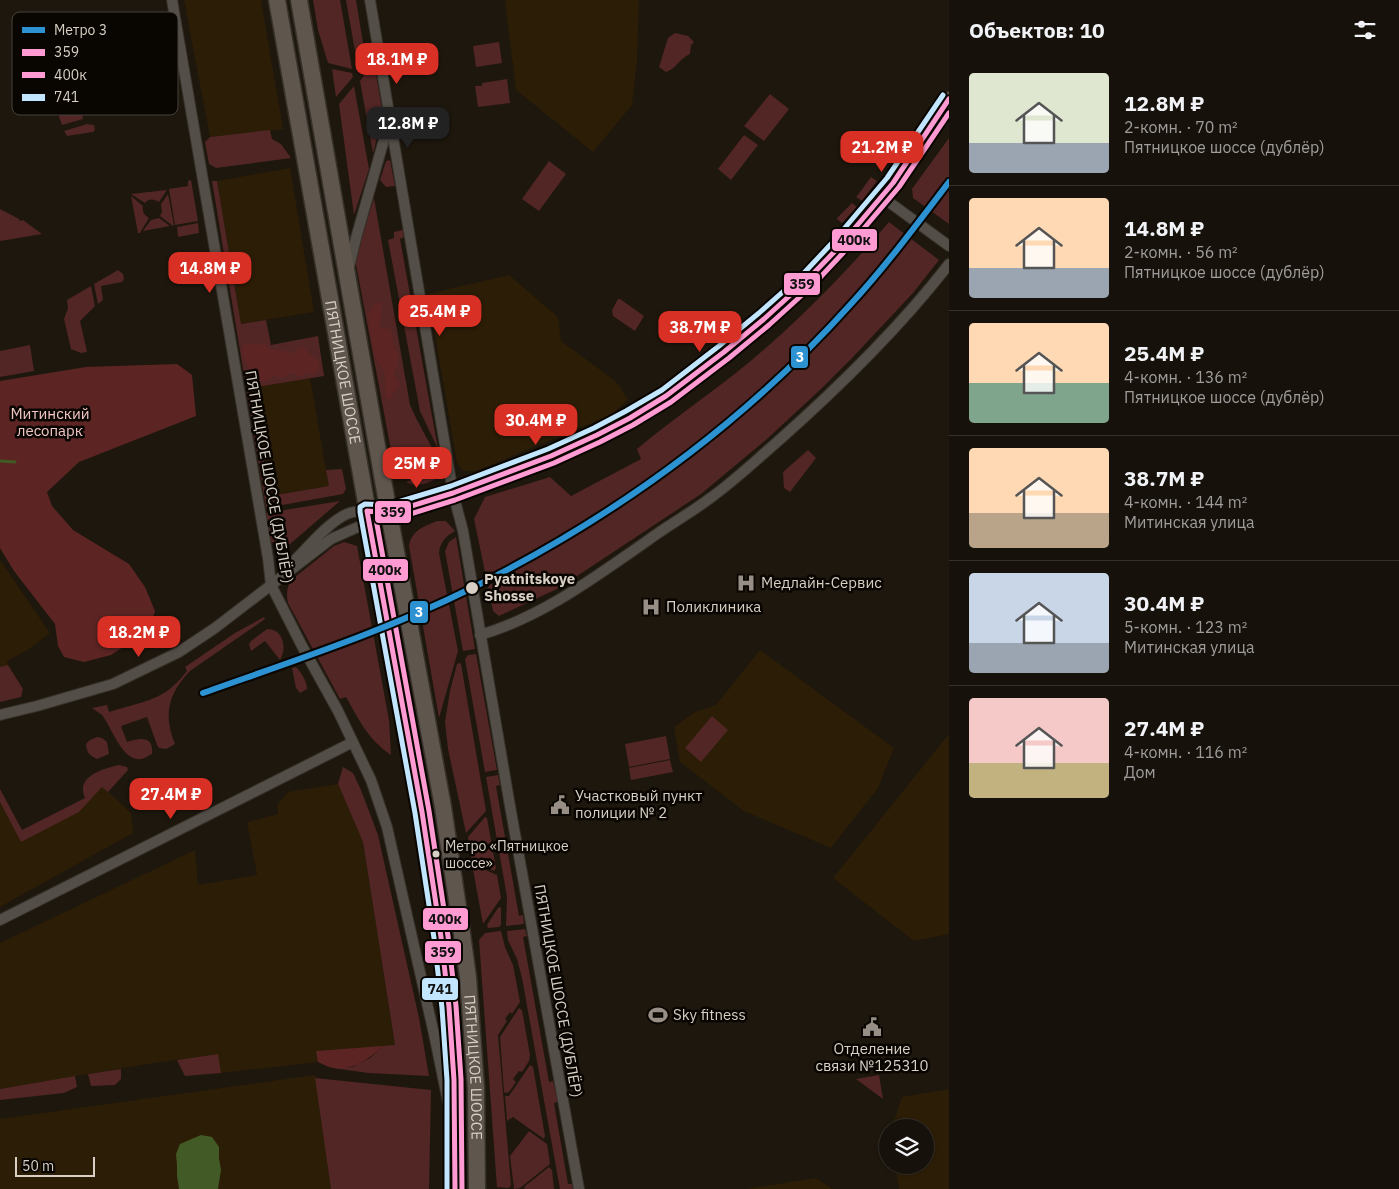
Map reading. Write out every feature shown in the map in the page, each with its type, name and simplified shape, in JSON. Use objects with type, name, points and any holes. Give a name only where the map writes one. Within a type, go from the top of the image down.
[{"type":"main road","name":"ПЯТНИЦКОЕ ШОССЕ","points":[[277,0],[422,812],[441,937],[453,1062],[455,1189]]},
{"type":"main road","name":"ПЯТНИЦКОЕ ШОССЕ","points":[[300,0],[389,513],[443,807],[468,977],[476,1088],[476,1189]]},
{"type":"main road","points":[[368,516],[389,513],[454,493],[551,456],[597,436],[666,396],[724,352],[783,302],[838,248],[882,197],[949,99]]},
{"type":"street","name":"ПЯТНИЦКОЕ ШОССЕ (ДУБЛЁР)","points":[[370,0],[454,493],[463,531],[579,1189]]},
{"type":"street","name":"ПЯТНИЦКОЕ ШОССЕ (ДУБЛЁР)","points":[[178,35],[267,551],[271,585],[353,742],[371,780],[387,827],[434,1034],[455,1140]]},
{"type":"street","points":[[347,275],[390,118]]},
{"type":"street","points":[[882,197],[949,246]]},
{"type":"street","points":[[480,635],[542,609],[578,588],[709,499],[804,419],[848,377],[936,282],[949,264]]},
{"type":"street","points":[[271,585],[338,519],[348,513],[368,516]]},
{"type":"street","points":[[0,715],[113,684],[178,652],[215,628],[331,539],[368,516]]},
{"type":"street","points":[[0,920],[353,742]]},
{"type":"shaded area","points":[[184,0],[261,0],[283,129],[210,137]]},
{"type":"shaded area","points":[[313,0],[340,0],[352,69],[328,63],[318,30]]},
{"type":"shaded area","points":[[346,0],[356,0],[367,67],[358,68]]},
{"type":"shaded area","points":[[505,0],[639,0],[637,61],[632,105],[593,152],[516,90]]},
{"type":"shaded area","points":[[675,33],[688,36],[694,42],[691,45],[690,54],[666,72],[659,67],[668,38]]},
{"type":"shaded area","points":[[499,42],[502,63],[476,67],[473,46]]},
{"type":"shaded area","points":[[332,69],[352,73],[353,77],[336,97]]},
{"type":"shaded area","points":[[365,74],[376,74],[383,115],[373,153],[360,81]]},
{"type":"shaded area","points":[[507,79],[510,103],[478,107],[475,86]]},
{"type":"shaded area","points":[[354,86],[369,169],[354,215],[339,104]]},
{"type":"shaded area","points":[[770,94],[789,109],[764,141],[744,126]]},
{"type":"shaded area","points":[[60,115],[82,115],[83,119],[62,125],[59,117]]},
{"type":"shaded area","points":[[87,124],[94,125],[95,130],[93,132],[67,136],[64,131]]},
{"type":"shaded area","points":[[270,130],[272,139],[281,144],[291,158],[216,168],[209,164],[205,142],[210,137]]},
{"type":"shaded area","points":[[744,135],[758,145],[731,180],[718,169]]},
{"type":"shaded area","points":[[949,138],[949,224],[913,198],[912,189]]},
{"type":"shaded area","points":[[390,160],[395,186],[386,187],[380,180],[386,161]]},
{"type":"shaded area","points":[[549,161],[566,174],[539,211],[522,199]]},
{"type":"shaded area","points":[[290,168],[314,312],[241,324],[217,181]]},
{"type":"shaded area","points":[[871,177],[877,181],[862,201],[856,197]]},
{"type":"shaded area","points":[[191,180],[198,221],[175,225],[169,189],[188,186],[188,181]]},
{"type":"shaded area","points":[[212,181],[217,181],[241,324],[266,320],[271,345],[318,336],[324,376],[251,388],[270,496],[329,486],[326,470],[342,469],[346,489],[343,494],[266,508]]},
{"type":"shaded area","points":[[167,190],[159,202],[148,200],[145,203],[131,194]]},
{"type":"shaded area","points":[[168,194],[173,226],[160,216],[162,212],[161,204]]},
{"type":"shaded area","points":[[131,196],[143,206],[144,213],[149,218],[140,233],[138,233]]},
{"type":"shaded area","points":[[374,198],[410,405],[431,446],[435,467],[402,478],[396,473],[394,466],[355,259]]},
{"type":"shaded area","points":[[852,203],[857,207],[842,223],[837,218]]},
{"type":"shaded area","points":[[0,209],[20,221],[23,220],[42,234],[0,241]]},
{"type":"shaded area","points":[[159,218],[170,226],[143,231],[151,220]]},
{"type":"shaded area","points":[[889,222],[939,260],[913,293],[821,389],[767,439],[701,494],[559,588],[499,616],[493,611],[474,519],[485,497],[550,477],[571,496],[641,459],[637,449],[737,372],[798,319],[854,262]]},
{"type":"shaded area","points":[[198,223],[199,233],[178,237],[177,227]]},
{"type":"shaded area","points":[[403,230],[404,237],[400,239],[438,449],[420,411],[388,240],[394,238],[394,232]]},
{"type":"shaded area","points":[[118,270],[123,274],[124,279],[122,282],[101,286],[103,300],[98,304],[94,284]]},
{"type":"shaded area","points":[[509,275],[558,317],[561,341],[614,380],[628,400],[611,415],[476,471],[466,471],[462,470],[457,463],[428,294]]},
{"type":"shaded area","points":[[91,286],[95,306],[80,321],[87,352],[81,353],[71,349],[64,319],[68,308],[67,300]]},
{"type":"shaded area","points":[[618,299],[644,316],[635,331],[613,316],[612,310]]},
{"type":"shaded area","points":[[30,345],[34,371],[0,377],[0,351]]},
{"type":"shaded area","points":[[310,378],[329,486],[270,496],[251,388]]},
{"type":"shaded area","points":[[808,450],[816,458],[790,492],[784,488],[783,472]]},
{"type":"shaded area","points":[[442,469],[441,475],[429,482],[415,485],[406,482]]},
{"type":"shaded area","points":[[340,501],[290,544],[271,542],[266,513]]},
{"type":"shaded area","points":[[437,521],[446,521],[455,531],[444,540],[439,553],[458,651],[439,718],[409,546],[415,533]]},
{"type":"shaded area","points":[[456,537],[475,649],[463,651],[445,551],[449,542]]},
{"type":"shaded area","points":[[344,542],[357,546],[389,720],[391,755],[370,736],[346,697],[340,699],[288,603],[287,592],[290,581],[334,546]]},
{"type":"shaded area","points":[[0,560],[50,633],[29,649],[7,661],[8,665],[0,667]]},
{"type":"shaded area","points":[[264,617],[265,619],[190,671],[177,688],[172,697],[169,714],[169,724],[175,744],[166,749],[159,748],[157,745],[147,717],[121,726],[127,742],[145,739],[151,744],[152,754],[142,759],[128,755],[102,715],[92,708],[107,705],[109,712],[157,697],[177,682],[187,671],[185,667],[235,633]]},
{"type":"shaded area","points":[[267,629],[277,632],[282,640],[283,651],[280,660],[265,641],[251,651],[249,644],[251,641]]},
{"type":"shaded area","points":[[760,650],[894,748],[878,788],[831,848],[744,811],[680,762],[674,727],[695,712],[716,705]]},
{"type":"shaded area","points":[[476,654],[497,770],[485,772],[465,659],[468,655]]},
{"type":"shaded area","points":[[457,664],[461,664],[486,811],[466,833],[448,749],[445,722],[450,691]]},
{"type":"shaded area","points":[[8,665],[23,689],[21,697],[0,702],[0,667]]},
{"type":"shaded area","points":[[296,667],[307,686],[307,689],[300,693],[296,688],[292,668]]},
{"type":"shaded area","points":[[712,716],[728,730],[701,762],[685,748]]},
{"type":"shaded area","points":[[949,734],[949,934],[914,941],[833,878]]},
{"type":"shaded area","points":[[666,736],[670,759],[629,767],[625,744]]},
{"type":"shaded area","points":[[97,737],[107,742],[109,754],[97,759],[89,753],[86,744]]},
{"type":"shaded area","points":[[670,760],[673,772],[631,780],[629,768]]},
{"type":"shaded area","points":[[119,765],[127,767],[128,770],[108,792],[102,787],[79,812],[21,842],[0,802],[0,789],[22,830],[85,798],[83,793],[84,784],[91,776]]},
{"type":"shaded area","points":[[343,767],[353,773],[378,835],[419,1018],[429,1076],[368,1073],[333,1068],[352,1067],[370,1058],[383,1046],[395,1045],[363,842],[338,784]]},
{"type":"shaded area","points":[[498,775],[500,785],[496,786],[519,916],[523,915],[524,924],[506,926],[507,897],[486,777]]},
{"type":"shaded area","points":[[338,784],[363,842],[395,1046],[317,1051],[318,1062],[221,1073],[217,1054],[0,1089],[0,943],[195,850],[198,885],[257,875],[247,822],[278,814],[277,805],[288,792]]},
{"type":"shaded area","points":[[102,786],[131,813],[133,833],[0,907],[0,802],[21,841],[95,794]]},
{"type":"shaded area","points":[[485,817],[487,818],[496,868],[494,871],[472,861],[470,852],[474,851],[473,842],[469,843],[468,837]]},
{"type":"shaded area","points":[[472,864],[497,875],[501,898],[483,924]]},
{"type":"shaded area","points":[[500,907],[501,925],[488,928],[487,925]]},
{"type":"shaded area","points":[[525,929],[527,936],[523,937],[549,1082],[553,1081],[558,1102],[554,1103],[568,1184],[572,1184],[573,1189],[560,1189],[522,978],[517,959],[508,940],[507,931]]},
{"type":"shaded area","points":[[501,931],[505,947],[513,965],[520,1002],[512,1014],[510,1012],[505,1019],[507,1021],[498,1035],[511,1185],[509,1188],[497,1187],[479,940],[485,933]]},
{"type":"shaded area","points":[[519,1008],[522,1010],[530,1055],[529,1061],[522,1072],[519,1071],[513,1079],[516,1082],[509,1092],[506,1093],[504,1092],[500,1037]]},
{"type":"shaded area","points":[[218,1054],[221,1073],[185,1076],[177,1060]]},
{"type":"shaded area","points":[[530,1065],[533,1067],[544,1139],[513,1117],[507,1121],[505,1096],[509,1096]]},
{"type":"shaded area","points":[[121,1069],[121,1079],[115,1085],[91,1086],[88,1074]]},
{"type":"shaded area","points":[[315,1075],[331,1189],[0,1189],[0,1119]]},
{"type":"shaded area","points":[[879,1075],[883,1099],[856,1079]]},
{"type":"shaded area","points":[[75,1076],[77,1087],[64,1093],[0,1100],[0,1089]]},
{"type":"shaded area","points":[[315,1078],[431,1090],[429,1189],[331,1189]]},
{"type":"shaded area","points":[[949,1089],[949,1189],[899,1189],[896,1174],[934,1174],[934,1119],[895,1119],[902,1097]]},
{"type":"shaded area","points":[[529,1131],[547,1144],[550,1164],[520,1188],[514,1189],[510,1156]]},
{"type":"shaded area","points":[[201,1135],[212,1137],[219,1147],[221,1170],[218,1189],[179,1189],[176,1154],[180,1144]]},
{"type":"shaded area","points":[[549,1167],[552,1170],[554,1189],[525,1189],[524,1187]]},
{"type":"shaded area","points":[[816,1178],[832,1189],[746,1189]]},
{"type":"green space","points":[[381,301],[382,311],[379,325],[383,330],[388,327],[392,332],[393,344],[399,356],[397,368],[393,373],[400,384],[390,400],[385,397],[385,372],[374,353],[368,314],[375,303]]},
{"type":"green space","points":[[246,343],[259,345],[265,343],[272,350],[284,350],[293,354],[299,347],[303,347],[310,356],[315,357],[319,361],[318,371],[302,377],[290,373],[281,378],[275,376],[258,383],[251,382],[248,377],[249,368],[242,353],[242,347]]},
{"type":"green space","name":"Митинский лесопарк","points":[[177,364],[192,375],[196,416],[79,462],[47,492],[52,506],[73,530],[129,564],[145,587],[155,611],[149,630],[111,655],[84,662],[64,657],[58,646],[55,624],[14,571],[0,548],[0,381],[86,367]]},
{"type":"green space","points":[[383,1046],[360,1063],[347,1068],[331,1068],[318,1062],[316,1051]]},
{"type":"waterway","points":[[0,461],[15,462]]},
{"type":"metro line","name":"3","points":[[203,693],[338,645],[438,604],[523,561],[625,499],[674,465],[721,428],[809,348],[876,275],[949,182]]},
{"type":"transit line","name":"741","points":[[447,1189],[447,1080],[442,1008],[434,938],[415,813],[360,507],[365,504],[388,505],[451,486],[548,449],[594,428],[662,390],[719,346],[803,274],[887,178],[943,95]]},
{"type":"transit line","name":"359","points":[[455,1189],[454,1080],[449,1007],[441,937],[422,812],[367,511],[389,513],[453,493],[551,456],[630,418],[666,396],[764,319],[808,279],[838,248],[893,183],[949,99]]},
{"type":"transit line","name":"400к","points":[[462,1189],[461,1079],[456,1006],[448,936],[429,811],[376,519],[391,520],[455,500],[554,463],[633,425],[671,402],[729,358],[813,285],[899,187],[949,113]]},
{"type":"place","name":"Медлайн-Сервис","points":[[746,583]]},
{"type":"place","name":"Pyatnitskoye Shosse","points":[[472,588]]},
{"type":"place","name":"Поликлиника","points":[[651,607]]},
{"type":"place","name":"Участковый пункт полиции № 2","points":[[560,805]]},
{"type":"place","name":"Метро «Пятницкое шоссе»","points":[[436,854]]},
{"type":"place","name":"Sky fitness","points":[[658,1015]]},
{"type":"place","name":"Отделение связи №125310","points":[[872,1027]]}]
